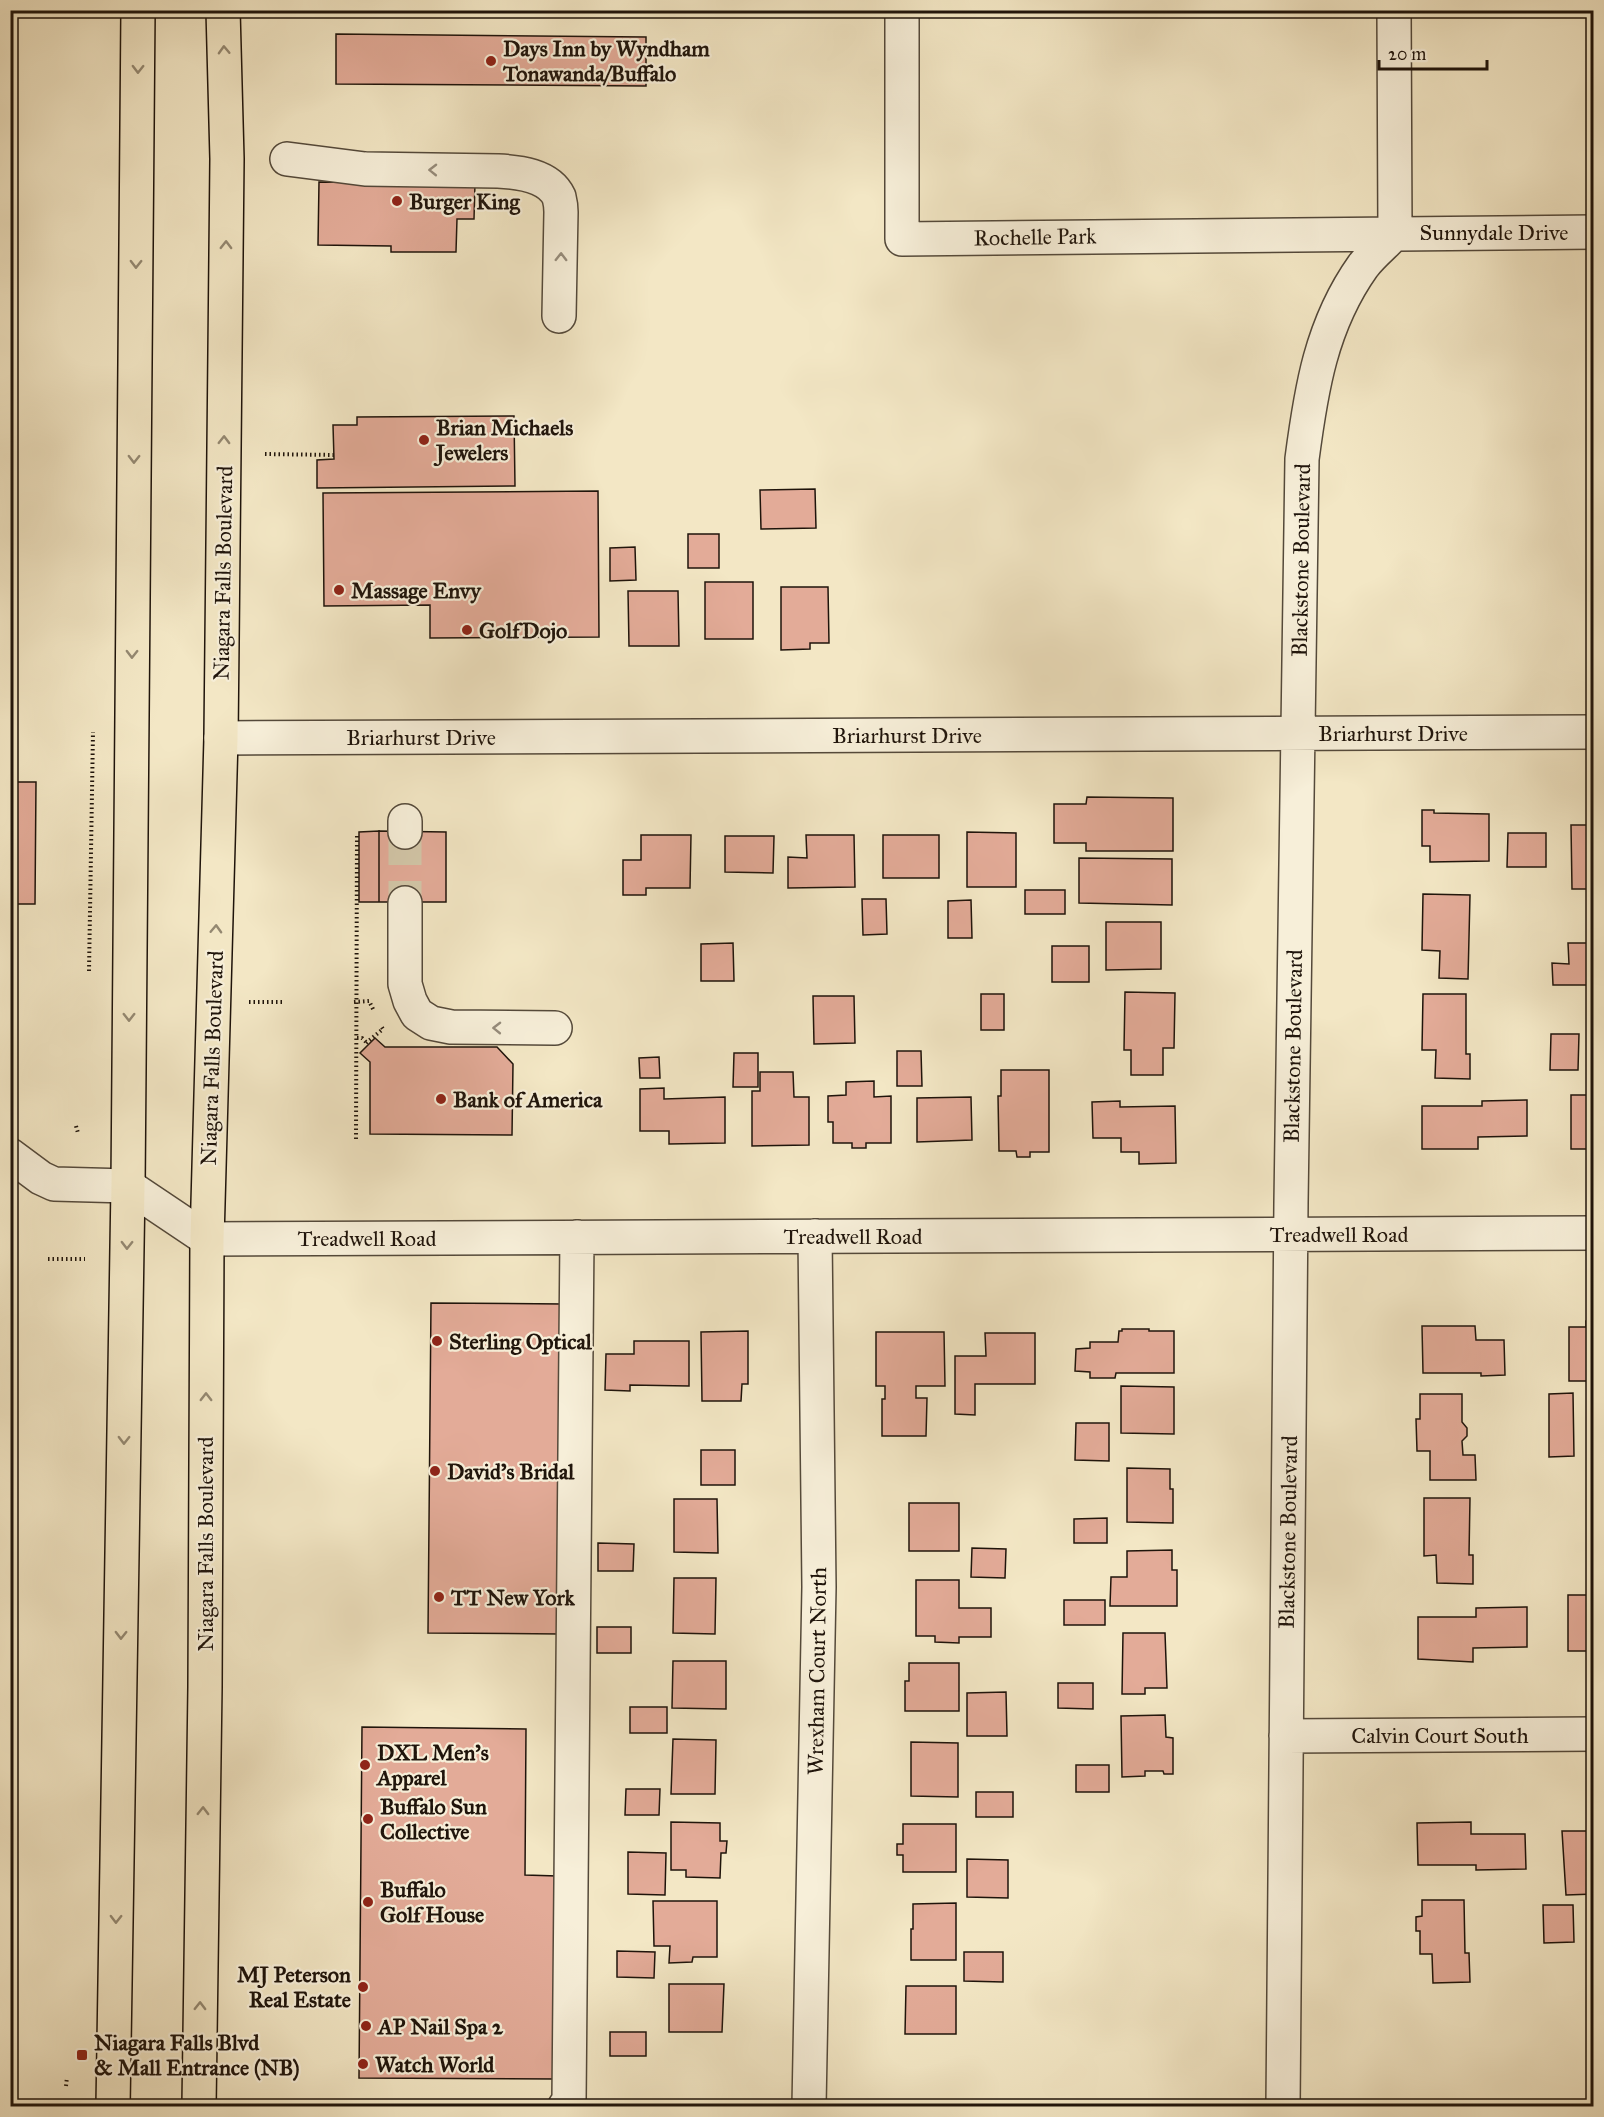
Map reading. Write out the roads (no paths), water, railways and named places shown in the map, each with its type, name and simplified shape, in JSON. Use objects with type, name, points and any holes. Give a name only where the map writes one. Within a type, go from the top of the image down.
[{"type":"main road","points":[[114,2106],[128,1186],[138,10]]},
{"type":"main road","name":"Niagara Falls Boulevard","points":[[199,2106],[205,1687],[207,1239],[221,738],[227,170],[223,10]]},
{"type":"street","name":"Rochelle Park","points":[[902,10],[902,238],[1395,233]]},
{"type":"street","points":[[1394,10],[1395,233]]},
{"type":"street","points":[[287,159],[365,169],[516,172],[535,177],[551,186],[559,197],[561,212],[559,316]]},
{"type":"street","name":"Sunnydale Drive","points":[[1395,233],[1593,232]]},
{"type":"street","name":"Blackstone Boulevard","points":[[1283,2106],[1291,1234],[1302,459],[1309,400],[1324,342],[1340,301],[1364,264],[1395,233]]},
{"type":"street","name":"Briarhurst Drive","points":[[221,738],[1593,732]]},
{"type":"street","points":[[405,903],[405,984],[417,1014],[431,1023],[452,1027],[555,1028]]},
{"type":"street","points":[[10,1155],[41,1178],[54,1184],[128,1186],[207,1239]]},
{"type":"street","name":"Treadwell Road","points":[[207,1239],[1593,1233]]},
{"type":"street","name":"Wrexham Court North","points":[[809,2106],[819,1587],[814,1236]]},
{"type":"street","points":[[565,2106],[569,2101],[577,1237]]},
{"type":"street","name":"Calvin Court South","points":[[1286,1736],[1593,1734]]},
{"type":"tunnel","points":[[405,832],[405,903]]},
{"type":"place","name":"Days Inn by Wyndham Tonawanda/Buffalo","points":[[491,61]]},
{"type":"place","name":"Burger King","points":[[397,201]]},
{"type":"place","name":"Brian Michaels Jewelers","points":[[424,440]]},
{"type":"place","name":"Massage Envy","points":[[339,590]]},
{"type":"place","name":"GolfDojo","points":[[467,630]]},
{"type":"place","name":"Bank of America","points":[[441,1099]]},
{"type":"place","name":"Sterling Optical","points":[[437,1341]]},
{"type":"place","name":"David's Bridal","points":[[435,1471]]},
{"type":"place","name":"TT New York","points":[[439,1597]]},
{"type":"place","name":"DXL Men's Apparel","points":[[365,1765]]},
{"type":"place","name":"Buffalo Sun Collective","points":[[368,1819]]},
{"type":"place","name":"Buffalo Golf House","points":[[368,1902]]},
{"type":"place","name":"MJ Peterson Real Estate","points":[[363,1987]]},
{"type":"place","name":"AP Nail Spa 2","points":[[366,2026]]},
{"type":"place","name":"Niagara Falls Blvd & Mall Entrance (NB)","points":[[82,2055]]},
{"type":"place","name":"Watch World","points":[[363,2064]]}]
